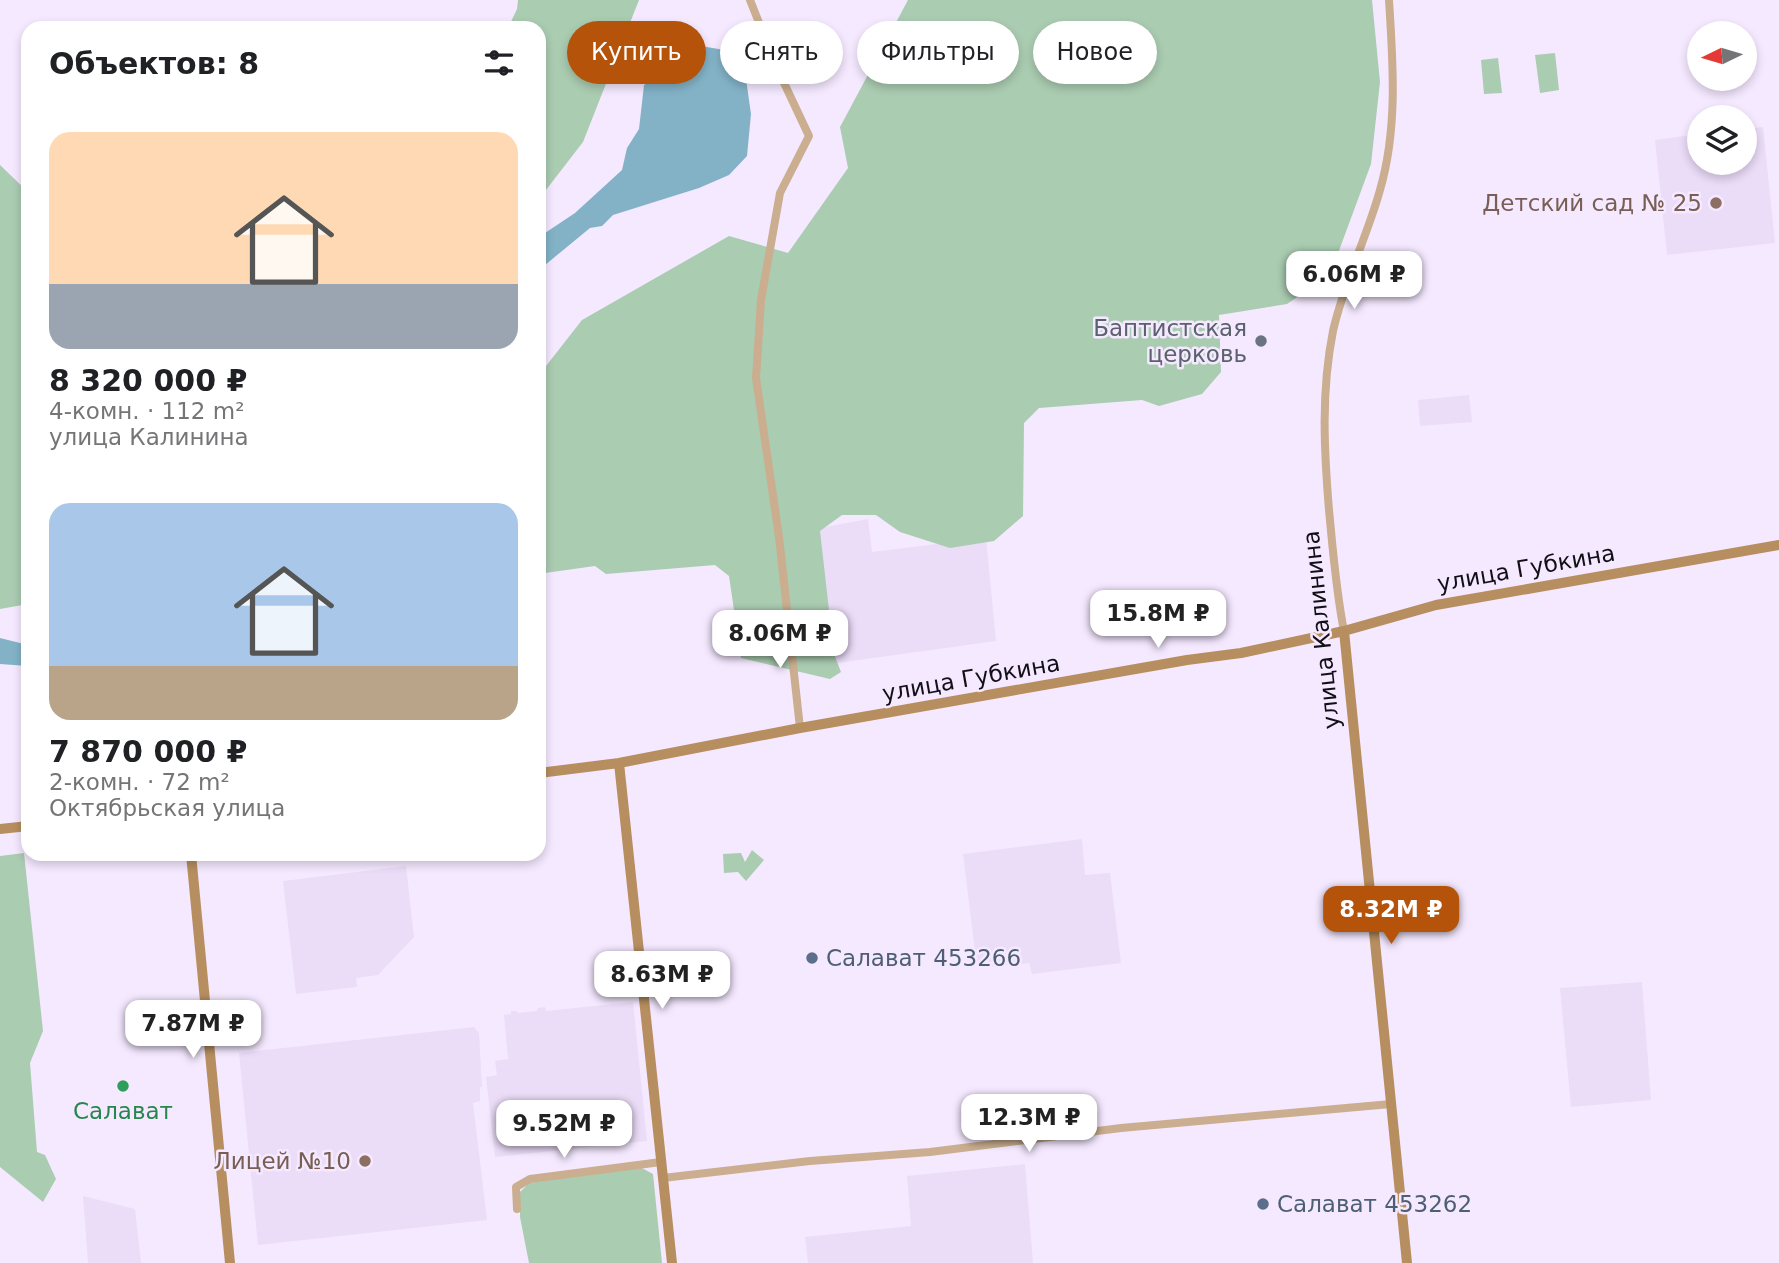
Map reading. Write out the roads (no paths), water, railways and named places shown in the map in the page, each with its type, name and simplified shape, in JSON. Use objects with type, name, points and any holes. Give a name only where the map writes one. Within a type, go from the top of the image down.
[{"type":"street","points":[[750,0],[808,136],[780,193],[761,300],[757,378],[782,562],[800,728]]},
{"type":"street","name":"улица Калинина","points":[[1389,0],[1393,56],[1391,127],[1381,188],[1334,330],[1324,406],[1324,441],[1336,589],[1344,631],[1407,1263]]},
{"type":"street","name":"улица Губкина","points":[[546,772],[619,763],[800,728],[1187,660],[1241,653],[1344,631],[1436,605],[1779,545]]},
{"type":"street","points":[[619,763],[672,1263]]},
{"type":"street","points":[[0,829],[21,827]]},
{"type":"street","points":[[192,861],[230,1263]]},
{"type":"street","points":[[663,1178],[810,1161],[930,1152],[1121,1128],[1391,1104]]},
{"type":"street","points":[[517,1209],[516,1187],[530,1179],[661,1162]]},
{"type":"water","points":[[706,47],[720,49],[720,84],[747,84],[751,114],[747,156],[729,175],[699,188],[613,215],[602,226],[590,228],[546,264],[546,232],[575,213],[622,170],[627,148],[639,129],[644,85],[706,84]]},
{"type":"water","points":[[0,638],[21,643],[21,666],[0,664]]},
{"type":"place","name":"Детский сад № 25","points":[[1716,203]]},
{"type":"place","name":"Баптистская церковь","points":[[1261,341]]},
{"type":"place","name":"Салават 453266","points":[[812,958]]},
{"type":"place","name":"Салават","points":[[123,1086]]},
{"type":"place","name":"Лицей №10","points":[[365,1161]]},
{"type":"place","name":"Салават 453262","points":[[1263,1204]]}]
